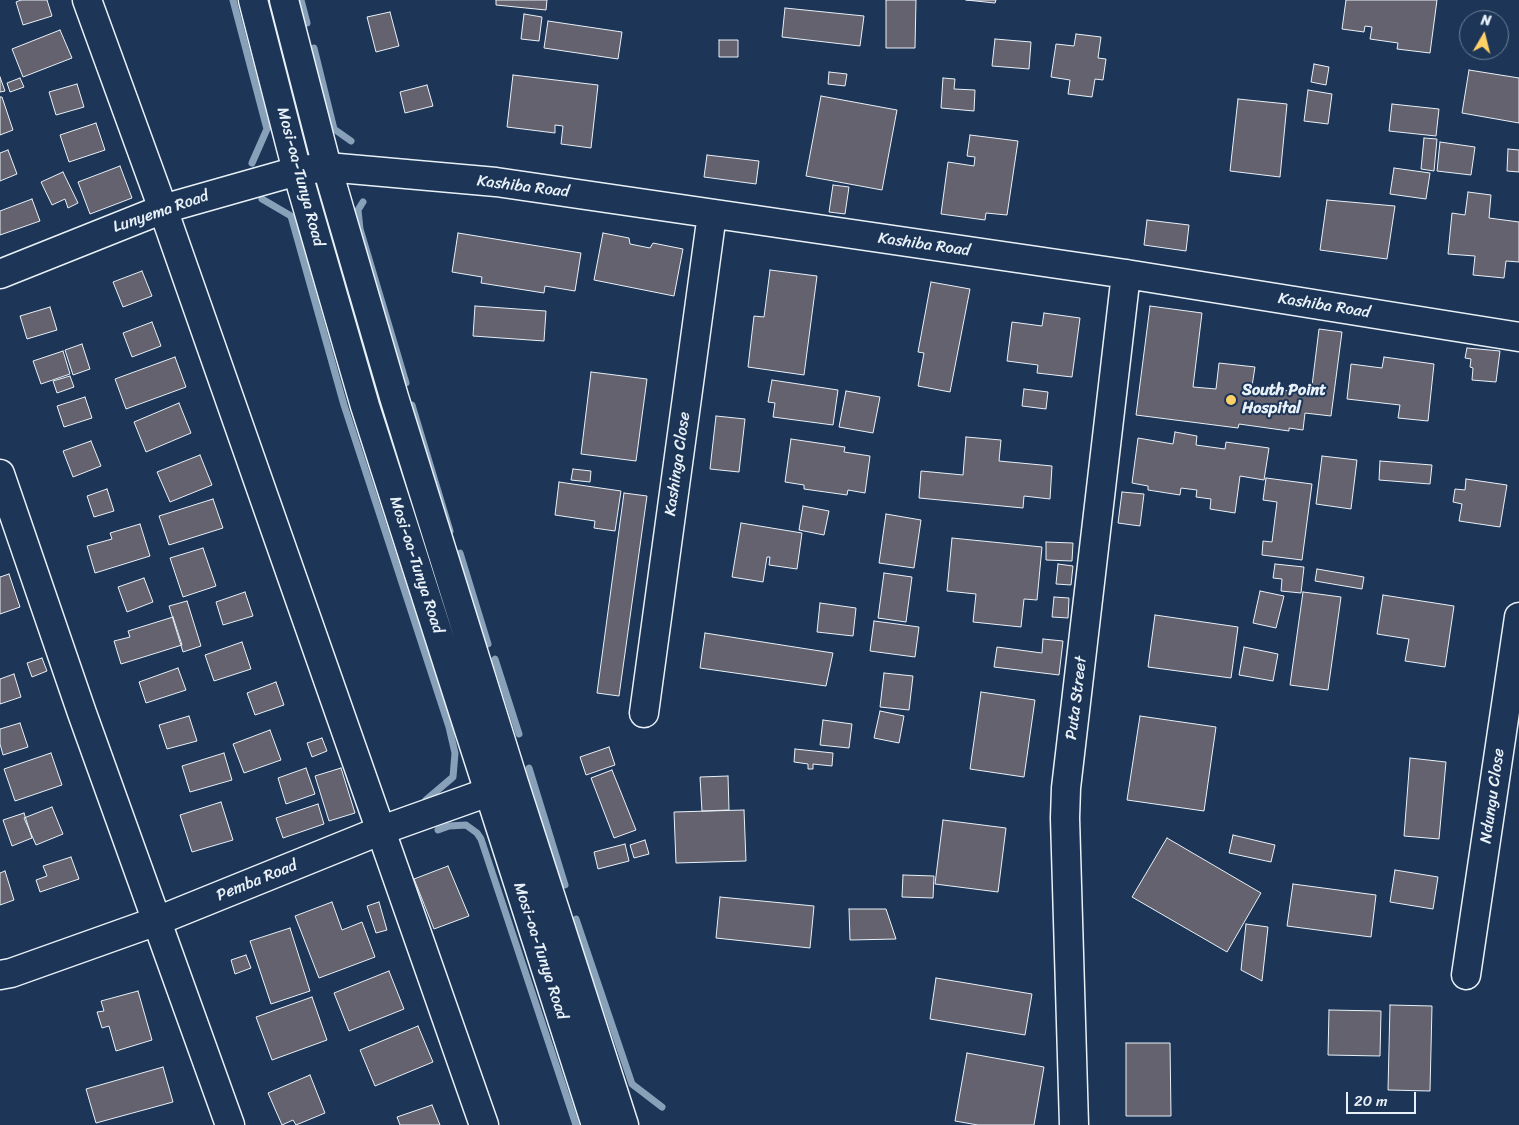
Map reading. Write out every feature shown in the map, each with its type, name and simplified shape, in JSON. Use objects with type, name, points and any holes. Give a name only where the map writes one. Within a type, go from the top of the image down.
[{"type":"street","points":[[87,0],[163,209],[484,1125]]},
{"type":"street","name":"Mosi-oa-Tunya Road","points":[[252,0],[297,171],[365,406],[501,788],[624,1125]]},
{"type":"street","name":"Mosi-oa-Tunya Road","points":[[284,0],[327,168],[396,406],[596,1125]]},
{"type":"street","name":"Lunyema Road","points":[[0,274],[163,209],[297,171],[327,168]]},
{"type":"street","name":"Kashiba Road","points":[[327,168],[496,182],[1126,274],[1519,337]]},
{"type":"street","name":"Kashinga Close","points":[[644,713],[712,214]]},
{"type":"street","name":"Puta Street","points":[[1074,1125],[1064,818],[1126,274]]},
{"type":"street","points":[[0,474],[82,713],[230,1125]]},
{"type":"street","name":"Ndungu Close","points":[[1466,975],[1519,618]]},
{"type":"street","name":"Pemba Road","points":[[0,975],[11,974],[157,921],[382,830],[501,788]]},
{"type":"building","points":[[21,0],[47,0],[52,16],[23,25],[16,2]]},
{"type":"building","points":[[496,0],[547,0],[546,10],[496,5]]},
{"type":"building","points":[[886,0],[916,0],[915,48],[886,48]]},
{"type":"building","points":[[966,0],[996,0],[995,3]]},
{"type":"building","points":[[1346,0],[1437,0],[1430,53],[1397,49],[1398,43],[1370,39],[1372,27],[1365,26],[1364,32],[1342,29]]},
{"type":"building","points":[[785,8],[864,16],[860,46],[782,37]]},
{"type":"building","points":[[390,12],[399,46],[376,52],[367,17]]},
{"type":"building","points":[[524,14],[542,17],[539,41],[521,39]]},
{"type":"building","points":[[548,21],[622,32],[618,59],[544,48]]},
{"type":"building","points":[[60,30],[72,58],[23,77],[12,49]]},
{"type":"building","points":[[1076,34],[1101,37],[1098,58],[1106,59],[1103,80],[1095,79],[1092,97],[1068,94],[1070,80],[1051,77],[1056,44],[1074,46]]},
{"type":"building","points":[[995,39],[1031,42],[1029,69],[992,66]]},
{"type":"building","points":[[719,40],[738,40],[738,57],[719,57]]},
{"type":"building","points":[[1314,64],[1329,67],[1326,85],[1311,82]]},
{"type":"building","points":[[1469,70],[1519,78],[1519,123],[1462,113]]},
{"type":"building","points":[[829,72],[847,74],[845,86],[828,84]]},
{"type":"building","points":[[513,75],[598,85],[591,148],[561,144],[563,126],[555,125],[555,133],[507,127]]},
{"type":"building","points":[[0,77],[5,91],[0,92]]},
{"type":"building","points":[[20,78],[24,87],[10,92],[7,83]]},
{"type":"building","points":[[943,78],[955,79],[954,89],[975,90],[974,111],[941,108]]},
{"type":"building","points":[[77,84],[84,107],[56,115],[49,92]]},
{"type":"building","points":[[427,85],[433,106],[405,113],[400,92]]},
{"type":"building","points":[[1308,90],[1332,94],[1328,124],[1304,121]]},
{"type":"building","points":[[821,96],[897,110],[882,190],[806,176]]},
{"type":"building","points":[[0,97],[2,97],[13,130],[0,135]]},
{"type":"building","points":[[1238,99],[1287,104],[1280,177],[1230,171]]},
{"type":"building","points":[[1392,104],[1439,109],[1436,136],[1389,131]]},
{"type":"building","points":[[96,123],[105,150],[69,162],[60,135]]},
{"type":"building","points":[[970,135],[1018,141],[1007,215],[986,213],[985,220],[941,214],[948,162],[974,166],[975,157],[967,156]]},
{"type":"building","points":[[1424,138],[1437,139],[1434,171],[1421,169]]},
{"type":"building","points":[[1440,142],[1475,147],[1471,175],[1437,171]]},
{"type":"building","points":[[1508,149],[1519,150],[1519,172],[1507,171]]},
{"type":"building","points":[[8,150],[17,174],[0,181],[0,153]]},
{"type":"building","points":[[707,155],[759,161],[756,184],[704,177]]},
{"type":"building","points":[[120,166],[132,198],[90,214],[78,182]]},
{"type":"building","points":[[1394,168],[1430,173],[1426,199],[1390,194]]},
{"type":"building","points":[[63,172],[78,203],[68,208],[65,199],[52,205],[41,182]]},
{"type":"building","points":[[833,185],[849,187],[845,214],[829,212]]},
{"type":"building","points":[[1468,192],[1491,195],[1489,218],[1519,222],[1519,262],[1506,261],[1504,278],[1473,275],[1475,256],[1448,254],[1452,213],[1465,215]]},
{"type":"building","points":[[32,199],[40,221],[0,235],[0,211]]},
{"type":"building","points":[[1327,200],[1395,206],[1387,259],[1320,250]]},
{"type":"building","points":[[1147,220],[1189,225],[1186,251],[1144,245]]},
{"type":"building","points":[[458,233],[581,253],[575,291],[545,286],[544,293],[481,283],[482,277],[452,272]]},
{"type":"building","points":[[603,233],[629,238],[630,244],[650,248],[653,243],[683,249],[674,296],[594,280]]},
{"type":"building","points":[[770,270],[817,276],[804,375],[748,367],[754,316],[764,317]]},
{"type":"building","points":[[142,271],[152,296],[123,307],[113,282]]},
{"type":"building","points":[[931,282],[970,289],[950,392],[918,386],[924,353],[918,352]]},
{"type":"building","points":[[475,306],[546,311],[544,341],[473,336]]},
{"type":"building","points":[[1150,306],[1202,313],[1193,387],[1216,389],[1219,363],[1255,367],[1252,386],[1311,394],[1319,329],[1342,332],[1331,416],[1305,413],[1303,430],[1289,428],[1289,431],[1239,424],[1238,428],[1136,415]]},
{"type":"building","points":[[50,307],[57,330],[27,339],[20,316]]},
{"type":"building","points":[[1044,313],[1080,318],[1072,377],[1037,373],[1038,365],[1007,361],[1012,322],[1042,326]]},
{"type":"building","points":[[152,322],[161,346],[132,357],[123,333]]},
{"type":"building","points":[[82,344],[90,369],[73,375],[65,350]]},
{"type":"building","points":[[1467,348],[1500,351],[1496,382],[1472,380],[1473,368],[1470,367],[1471,359],[1465,358]]},
{"type":"building","points":[[63,351],[70,374],[41,384],[33,361]]},
{"type":"building","points":[[175,357],[186,387],[126,409],[115,379]]},
{"type":"building","points":[[1384,357],[1434,364],[1428,421],[1398,418],[1400,405],[1347,399],[1351,364],[1382,368]]},
{"type":"building","points":[[591,372],[647,379],[636,461],[581,454]]},
{"type":"building","points":[[70,376],[74,387],[57,393],[53,381]]},
{"type":"building","points":[[772,380],[838,390],[833,425],[773,417],[775,403],[768,402]]},
{"type":"building","points":[[1024,389],[1048,392],[1046,409],[1022,406]]},
{"type":"building","points":[[846,391],[880,397],[873,433],[839,427]]},
{"type":"building","points":[[85,397],[92,418],[64,427],[57,406]]},
{"type":"building","points":[[179,403],[191,433],[146,452],[134,422]]},
{"type":"building","points":[[716,416],[745,419],[739,472],[710,469]]},
{"type":"building","points":[[1175,432],[1197,436],[1196,445],[1225,449],[1226,442],[1269,448],[1264,480],[1240,476],[1235,513],[1210,509],[1211,499],[1196,497],[1197,490],[1181,488],[1180,495],[1148,490],[1148,486],[1132,483],[1138,438],[1173,444]]},
{"type":"building","points":[[966,437],[1001,440],[999,461],[1052,466],[1050,499],[1024,496],[1023,508],[919,498],[921,471],[963,475]]},
{"type":"building","points":[[791,439],[845,447],[844,452],[870,456],[865,493],[848,490],[847,495],[804,489],[804,485],[785,482]]},
{"type":"building","points":[[91,441],[101,466],[73,477],[63,451]]},
{"type":"building","points":[[200,455],[212,485],[170,502],[157,472]]},
{"type":"building","points":[[1322,456],[1357,460],[1351,509],[1316,504]]},
{"type":"building","points":[[1380,461],[1432,465],[1430,484],[1379,480]]},
{"type":"building","points":[[573,469],[591,471],[590,482],[571,480]]},
{"type":"building","points":[[1266,478],[1312,484],[1302,560],[1262,555],[1263,541],[1272,542],[1277,502],[1263,500]]},
{"type":"building","points":[[1466,479],[1507,485],[1500,527],[1459,521],[1462,504],[1453,502],[1455,489],[1465,490]]},
{"type":"building","points":[[559,482],[621,491],[615,531],[594,528],[595,521],[555,515]]},
{"type":"building","points":[[107,489],[114,511],[94,517],[87,496]]},
{"type":"building","points":[[1122,492],[1144,494],[1140,526],[1118,523]]},
{"type":"building","points":[[624,493],[647,496],[619,696],[597,693]]},
{"type":"building","points":[[213,499],[223,528],[169,545],[159,516]]},
{"type":"building","points":[[803,506],[829,511],[824,535],[799,530]]},
{"type":"building","points":[[886,514],[921,520],[914,568],[879,563]]},
{"type":"building","points":[[741,523],[802,533],[797,569],[769,565],[770,557],[767,557],[763,582],[732,577]]},
{"type":"building","points":[[140,524],[150,556],[95,573],[87,546],[112,539],[110,533]]},
{"type":"building","points":[[952,538],[1042,547],[1037,600],[1024,599],[1021,627],[973,622],[976,594],[947,591]]},
{"type":"building","points":[[1046,542],[1073,543],[1072,561],[1046,560]]},
{"type":"building","points":[[203,548],[216,586],[183,597],[170,558]]},
{"type":"building","points":[[1058,564],[1073,566],[1071,585],[1056,584]]},
{"type":"building","points":[[1275,564],[1304,567],[1301,593],[1281,591],[1282,579],[1273,578]]},
{"type":"building","points":[[1317,569],[1364,577],[1362,589],[1315,581]]},
{"type":"building","points":[[884,573],[912,577],[906,622],[878,618]]},
{"type":"building","points":[[9,574],[20,607],[0,614],[0,577]]},
{"type":"building","points":[[144,578],[153,602],[127,612],[118,587]]},
{"type":"building","points":[[1260,591],[1284,596],[1276,628],[1253,623]]},
{"type":"building","points":[[245,592],[253,616],[223,625],[216,602]]},
{"type":"building","points":[[1303,592],[1341,597],[1328,690],[1290,685]]},
{"type":"building","points":[[1383,595],[1454,606],[1445,667],[1405,661],[1409,639],[1377,634]]},
{"type":"building","points":[[1054,597],[1069,598],[1068,618],[1052,617]]},
{"type":"building","points":[[187,601],[201,646],[183,652],[169,606]]},
{"type":"building","points":[[820,603],[856,608],[853,636],[817,632]]},
{"type":"building","points":[[1155,615],[1238,627],[1231,678],[1148,667]]},
{"type":"building","points":[[173,617],[182,645],[121,664],[114,641],[130,637],[128,631]]},
{"type":"building","points":[[874,621],[919,627],[915,657],[870,651]]},
{"type":"building","points":[[705,633],[833,653],[826,686],[700,668]]},
{"type":"building","points":[[1043,639],[1063,641],[1059,675],[994,667],[997,647],[1042,653]]},
{"type":"building","points":[[242,642],[251,669],[214,681],[205,655]]},
{"type":"building","points":[[1244,647],[1278,654],[1273,681],[1239,675]]},
{"type":"building","points":[[42,658],[47,671],[32,677],[27,663]]},
{"type":"building","points":[[178,668],[186,690],[146,703],[139,682]]},
{"type":"building","points":[[884,673],[913,676],[909,710],[880,707]]},
{"type":"building","points":[[14,674],[21,697],[0,704],[0,679]]},
{"type":"building","points":[[276,682],[284,705],[255,715],[247,693]]},
{"type":"building","points":[[981,692],[1035,700],[1024,777],[970,769]]},
{"type":"building","points":[[880,711],[904,716],[899,743],[874,738]]},
{"type":"building","points":[[189,716],[197,741],[167,749],[159,725]]},
{"type":"building","points":[[1140,716],[1216,727],[1204,811],[1127,800]]},
{"type":"building","points":[[823,720],[852,724],[849,748],[820,745]]},
{"type":"building","points":[[20,723],[28,747],[3,755],[0,744],[0,729]]},
{"type":"building","points":[[270,730],[281,760],[244,773],[233,744]]},
{"type":"building","points":[[322,738],[327,751],[312,757],[307,743]]},
{"type":"building","points":[[609,747],[615,765],[586,775],[580,757]]},
{"type":"building","points":[[795,749],[833,753],[832,766],[813,764],[813,769],[808,769],[808,764],[794,762]]},
{"type":"building","points":[[51,753],[62,785],[15,801],[4,769]]},
{"type":"building","points":[[224,753],[232,780],[190,792],[182,766]]},
{"type":"building","points":[[1410,758],[1446,762],[1439,839],[1404,836]]},
{"type":"building","points":[[306,768],[315,794],[286,804],[278,778]]},
{"type":"building","points":[[341,768],[355,813],[329,821],[315,776]]},
{"type":"building","points":[[612,770],[636,830],[614,838],[591,778]]},
{"type":"building","points":[[728,776],[729,810],[702,811],[700,777]]},
{"type":"building","points":[[221,802],[233,840],[192,852],[180,815]]},
{"type":"building","points":[[318,804],[324,824],[283,838],[276,818]]},
{"type":"building","points":[[52,807],[63,834],[36,845],[24,818]]},
{"type":"building","points":[[744,810],[746,861],[676,863],[674,812]]},
{"type":"building","points":[[24,813],[32,838],[12,846],[3,820]]},
{"type":"building","points":[[943,820],[1006,828],[998,892],[935,884]]},
{"type":"building","points":[[1233,835],[1275,845],[1271,862],[1229,853]]},
{"type":"building","points":[[1167,838],[1261,893],[1227,952],[1132,897]]},
{"type":"building","points":[[645,840],[649,854],[634,858],[630,845]]},
{"type":"building","points":[[625,844],[629,861],[598,869],[594,852]]},
{"type":"building","points":[[71,857],[79,879],[40,892],[36,880],[47,876],[43,866]]},
{"type":"building","points":[[448,866],[469,916],[434,929],[414,879]]},
{"type":"building","points":[[1395,870],[1438,877],[1433,909],[1390,902]]},
{"type":"building","points":[[5,871],[14,900],[0,905],[0,873]]},
{"type":"building","points":[[903,875],[934,876],[933,898],[902,897]]},
{"type":"building","points":[[1293,884],[1376,895],[1371,937],[1287,926]]},
{"type":"building","points":[[720,897],[814,906],[810,948],[716,938]]},
{"type":"building","points":[[332,902],[342,930],[362,922],[375,957],[319,978],[295,916]]},
{"type":"building","points":[[379,902],[387,930],[376,933],[367,906]]},
{"type":"building","points":[[849,909],[886,909],[896,939],[850,940]]},
{"type":"building","points":[[1246,924],[1268,927],[1262,981],[1241,970]]},
{"type":"building","points":[[290,928],[310,991],[271,1004],[250,941]]},
{"type":"building","points":[[246,955],[251,968],[235,974],[231,960]]},
{"type":"building","points":[[389,971],[404,1009],[349,1031],[334,993]]},
{"type":"building","points":[[936,978],[1032,994],[1025,1035],[930,1019]]},
{"type":"building","points":[[138,991],[152,1040],[116,1051],[109,1026],[102,1028],[97,1012],[104,1011],[101,1001]]},
{"type":"building","points":[[312,997],[327,1040],[272,1060],[256,1017]]},
{"type":"building","points":[[1390,1005],[1432,1006],[1430,1091],[1388,1090]]},
{"type":"building","points":[[1329,1010],[1381,1011],[1380,1056],[1328,1055]]},
{"type":"building","points":[[418,1026],[433,1062],[375,1086],[360,1050]]},
{"type":"building","points":[[1126,1043],[1170,1043],[1171,1116],[1126,1116]]},
{"type":"building","points":[[967,1053],[1044,1067],[1034,1125],[978,1125],[955,1121]]},
{"type":"building","points":[[163,1067],[173,1102],[96,1123],[86,1089]]},
{"type":"building","points":[[310,1075],[325,1113],[296,1125],[293,1120],[282,1125],[268,1093]]},
{"type":"building","points":[[432,1105],[440,1125],[400,1125],[397,1117]]},
{"type":"waterway","points":[[233,0],[267,129],[252,163]]},
{"type":"waterway","points":[[301,0],[307,23]]},
{"type":"waterway","points":[[314,48],[334,129],[351,141]]},
{"type":"waterway","points":[[262,199],[291,216],[344,405],[449,727],[455,753],[453,777],[426,800]]},
{"type":"waterway","points":[[363,202],[358,210],[360,229],[406,383]]},
{"type":"waterway","points":[[412,405],[450,531]]},
{"type":"waterway","points":[[460,553],[488,644]]},
{"type":"waterway","points":[[495,659],[519,734]]},
{"type":"waterway","points":[[529,768],[565,885]]},
{"type":"waterway","points":[[438,830],[449,826],[466,825],[477,833],[481,839],[576,1125]]},
{"type":"waterway","points":[[576,919],[632,1084],[662,1107]]},
{"type":"place","name":"South Point Hospital","points":[[1231,400]]}]
